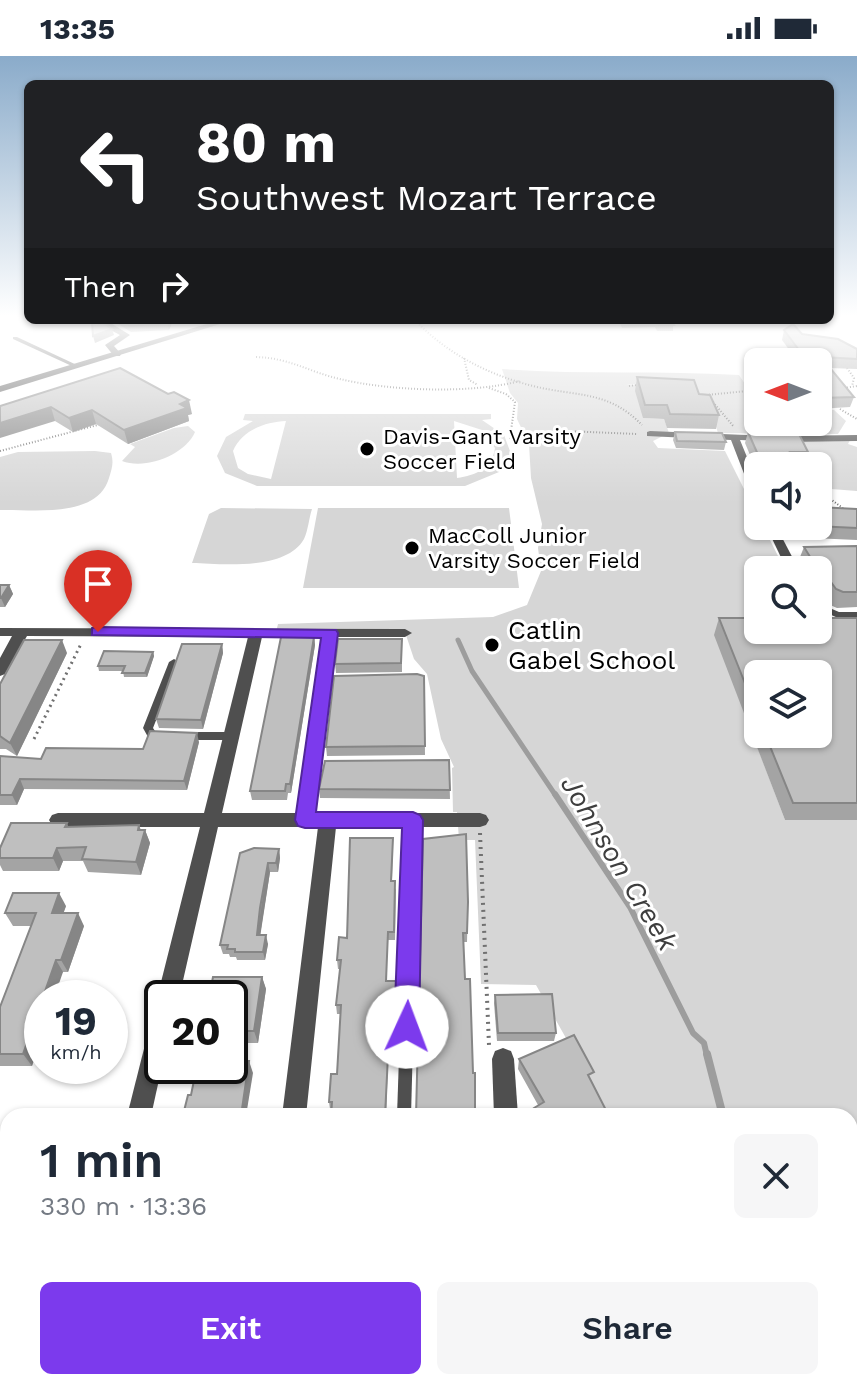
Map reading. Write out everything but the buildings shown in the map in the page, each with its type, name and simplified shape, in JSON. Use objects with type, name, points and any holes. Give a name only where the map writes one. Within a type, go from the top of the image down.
[{"type":"street","points":[[0,389],[36,378]]},
{"type":"street","points":[[650,434],[857,438]]},
{"type":"street","points":[[737,436],[744,456]]},
{"type":"street","points":[[0,632],[405,633]]},
{"type":"street","points":[[0,671],[22,632]]},
{"type":"street","points":[[305,820],[320,763],[332,679],[330,633]]},
{"type":"street","points":[[172,980],[256,634]]},
{"type":"street","points":[[58,820],[480,820]]},
{"type":"street","points":[[295,1108],[328,820]]},
{"type":"street","points":[[503,1059],[506,1108]]},
{"type":"street","points":[[141,1108],[147,1084]]},
{"type":"lane","points":[[832,612],[857,615]]},
{"type":"lane","points":[[174,662],[149,731],[160,736],[232,736]]},
{"type":"lane","points":[[404,1108],[413,820]]},
{"type":"path","points":[[338,378],[407,385],[485,387],[520,381]]},
{"type":"path","points":[[469,378],[506,394],[515,402],[510,438],[564,431],[650,434]]},
{"type":"path","points":[[508,378],[551,390],[604,397],[630,412],[650,434]]},
{"type":"path","points":[[629,386],[646,385]]},
{"type":"path","points":[[832,388],[855,386]]},
{"type":"path","points":[[845,388],[846,394]]},
{"type":"path","points":[[737,436],[720,409],[703,395],[744,391]]},
{"type":"path","points":[[840,409],[857,419]]},
{"type":"path","points":[[0,451],[84,430],[107,421]]},
{"type":"path","points":[[832,501],[843,509]]},
{"type":"path","points":[[34,739],[87,632]]},
{"type":"path","points":[[480,820],[489,1053],[498,1053],[503,1059]]},
{"type":"shaded area","points":[[505,378],[741,378],[744,382],[744,433],[718,433],[714,420],[647,385],[626,384],[648,387],[643,418],[664,419],[669,433],[653,441],[658,448],[725,451],[744,489],[744,540],[770,540],[778,556],[744,556],[744,632],[715,635],[744,712],[744,748],[758,748],[785,820],[857,820],[857,1108],[605,1108],[536,985],[481,984],[475,840],[459,840],[457,812],[453,812],[454,767],[441,739],[427,674],[414,659],[405,632],[276,632],[278,624],[493,617],[527,605],[541,571],[538,548],[542,524],[531,478],[529,444],[517,419],[518,403],[510,393]]},
{"type":"shaded area","points":[[832,410],[846,421],[838,434],[832,434]]},
{"type":"shaded area","name":"Davis-Gant Varsity Soccer Field","points":[[245,414],[491,414],[491,419],[482,420],[504,435],[511,454],[499,472],[465,486],[257,486],[225,473],[217,456],[226,437],[253,421],[243,420]],"holes":[[[286,421],[271,479],[248,474],[238,468],[233,451],[242,438],[262,425]],[[454,421],[482,430],[495,448],[482,470],[457,478]]]},
{"type":"shaded area","points":[[188,426],[195,432],[174,454],[142,464],[122,461],[135,447],[130,444]]},
{"type":"shaded area","points":[[850,440],[848,444],[857,447],[857,491],[832,489],[832,452],[806,452],[801,441]]},
{"type":"shaded area","points":[[18,452],[111,453],[112,463],[102,491],[92,500],[62,509],[0,510],[0,457]]},
{"type":"shaded area","points":[[221,508],[312,509],[304,539],[283,556],[252,563],[192,563],[209,514]]},
{"type":"shaded area","name":"MacColl Junior Varsity Soccer Field","points":[[318,508],[509,508],[519,588],[303,588]]},
{"type":"waterway","name":"Johnson Creek","points":[[458,640],[472,671],[556,796]]},
{"type":"waterway","name":"Johnson Creek","points":[[555,794],[630,907],[693,1033],[704,1043],[707,1056]]},
{"type":"waterway","name":"Johnson Creek","points":[[707,1054],[721,1108]]},
{"type":"place","name":"Davis-Gant Varsity Soccer Field","points":[[367,449]]},
{"type":"place","name":"MacColl Junior Varsity Soccer Field","points":[[412,548]]},
{"type":"place","name":"Catlin Gabel School","points":[[492,645]]},
{"type":"route","points":[[98,632],[330,633],[305,820],[413,820],[407,1027]]}]
